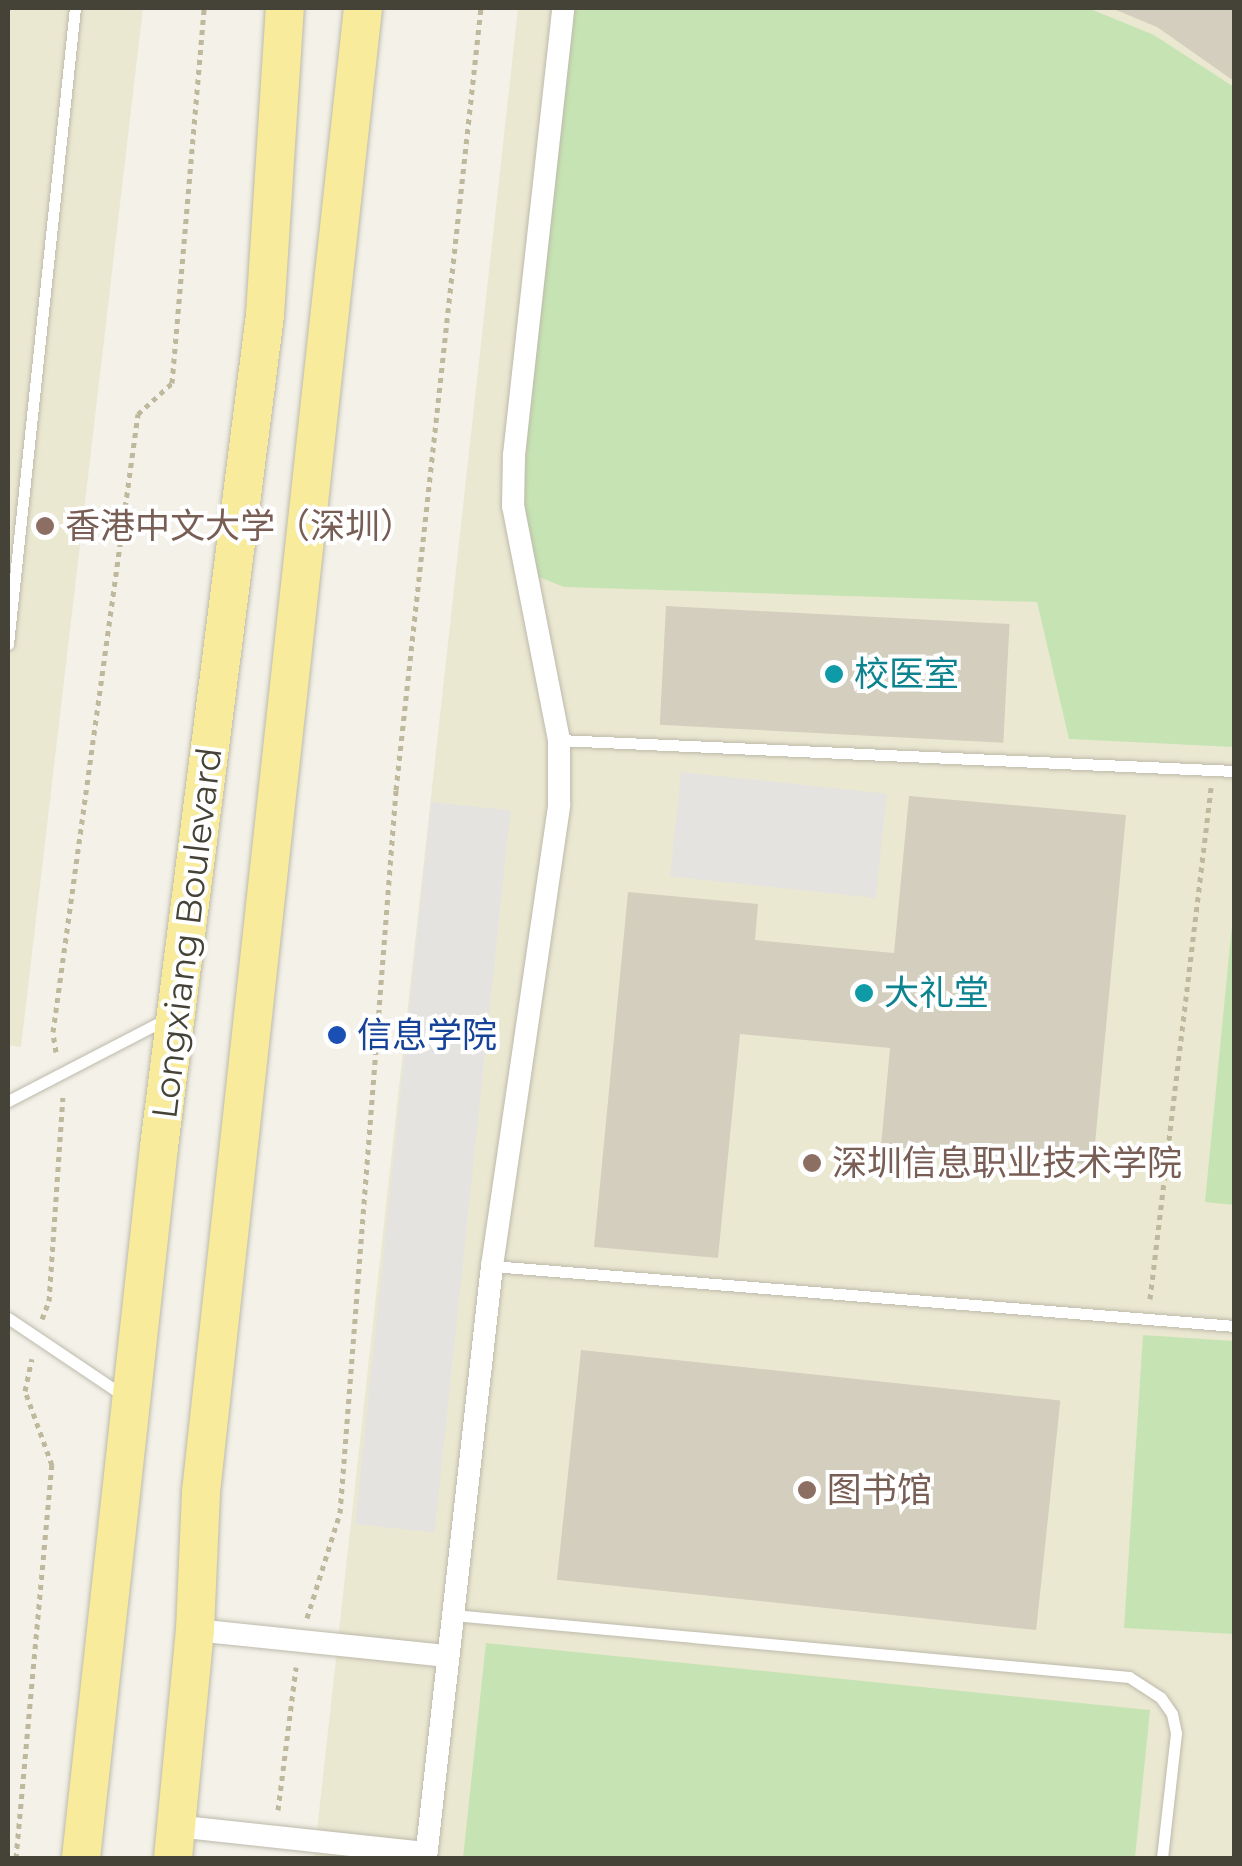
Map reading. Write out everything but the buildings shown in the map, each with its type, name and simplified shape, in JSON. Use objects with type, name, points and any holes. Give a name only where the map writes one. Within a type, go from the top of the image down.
[{"type":"main road","name":"Longxiang Boulevard","points":[[81,1858],[176,1014],[266,315],[285,8]]},
{"type":"main road","name":"Longxiang Boulevard","points":[[175,1842],[195,1630],[201,1492],[363,8]]},
{"type":"street","points":[[175,1842],[274,1836],[426,1856],[492,1266],[559,804],[559,740],[520,552],[513,489],[563,8]]},
{"type":"street","points":[[195,1630],[448,1656]]},
{"type":"lane","points":[[8,644],[75,8]]},
{"type":"lane","points":[[559,740],[1234,771]]},
{"type":"lane","points":[[8,1101],[176,1014]]},
{"type":"lane","points":[[492,1266],[1234,1326]]},
{"type":"lane","points":[[8,1318],[132,1402]]},
{"type":"lane","points":[[453,1615],[1129,1677],[1161,1698],[1172,1714],[1176,1733],[1162,1858]]},
{"type":"path","points":[[16,1858],[52,1466],[25,1391],[50,1282],[64,1111],[53,1032],[138,414],[172,382],[204,8]]},
{"type":"path","points":[[274,1836],[300,1641],[340,1513],[396,790],[481,8]]},
{"type":"path","points":[[1147,1319],[1213,770]]},
{"type":"shaded area","name":"香港中文大学（深圳）","points":[[8,8],[143,8],[21,1047],[8,1045]]},
{"type":"shaded area","name":"深圳信息职业技术学院","points":[[518,8],[1234,8],[1234,1858],[314,1858]]},
{"type":"shaded area","points":[[681,772],[887,794],[876,898],[670,876]]},
{"type":"shaded area","points":[[431,802],[511,810],[435,1532],[355,1524]]},
{"type":"green space","points":[[571,8],[1088,8],[1154,35],[1234,87],[1234,747],[1069,739],[1037,602],[564,587],[534,575],[526,543],[525,482],[533,336]]},
{"type":"green space","points":[[1234,904],[1234,1205],[1205,1202]]},
{"type":"green space","points":[[1143,1335],[1234,1341],[1234,1634],[1124,1628]]},
{"type":"green space","points":[[486,1643],[1150,1710],[1135,1858],[463,1858]]},
{"type":"place","name":"香港中文大学（深圳）","points":[[45,526]]},
{"type":"place","name":"校医室","points":[[834,674]]},
{"type":"place","name":"大礼堂","points":[[864,993]]},
{"type":"place","name":"信息学院","points":[[337,1035]]},
{"type":"place","name":"深圳信息职业技术学院","points":[[812,1163]]},
{"type":"place","name":"图书馆","points":[[807,1490]]}]
